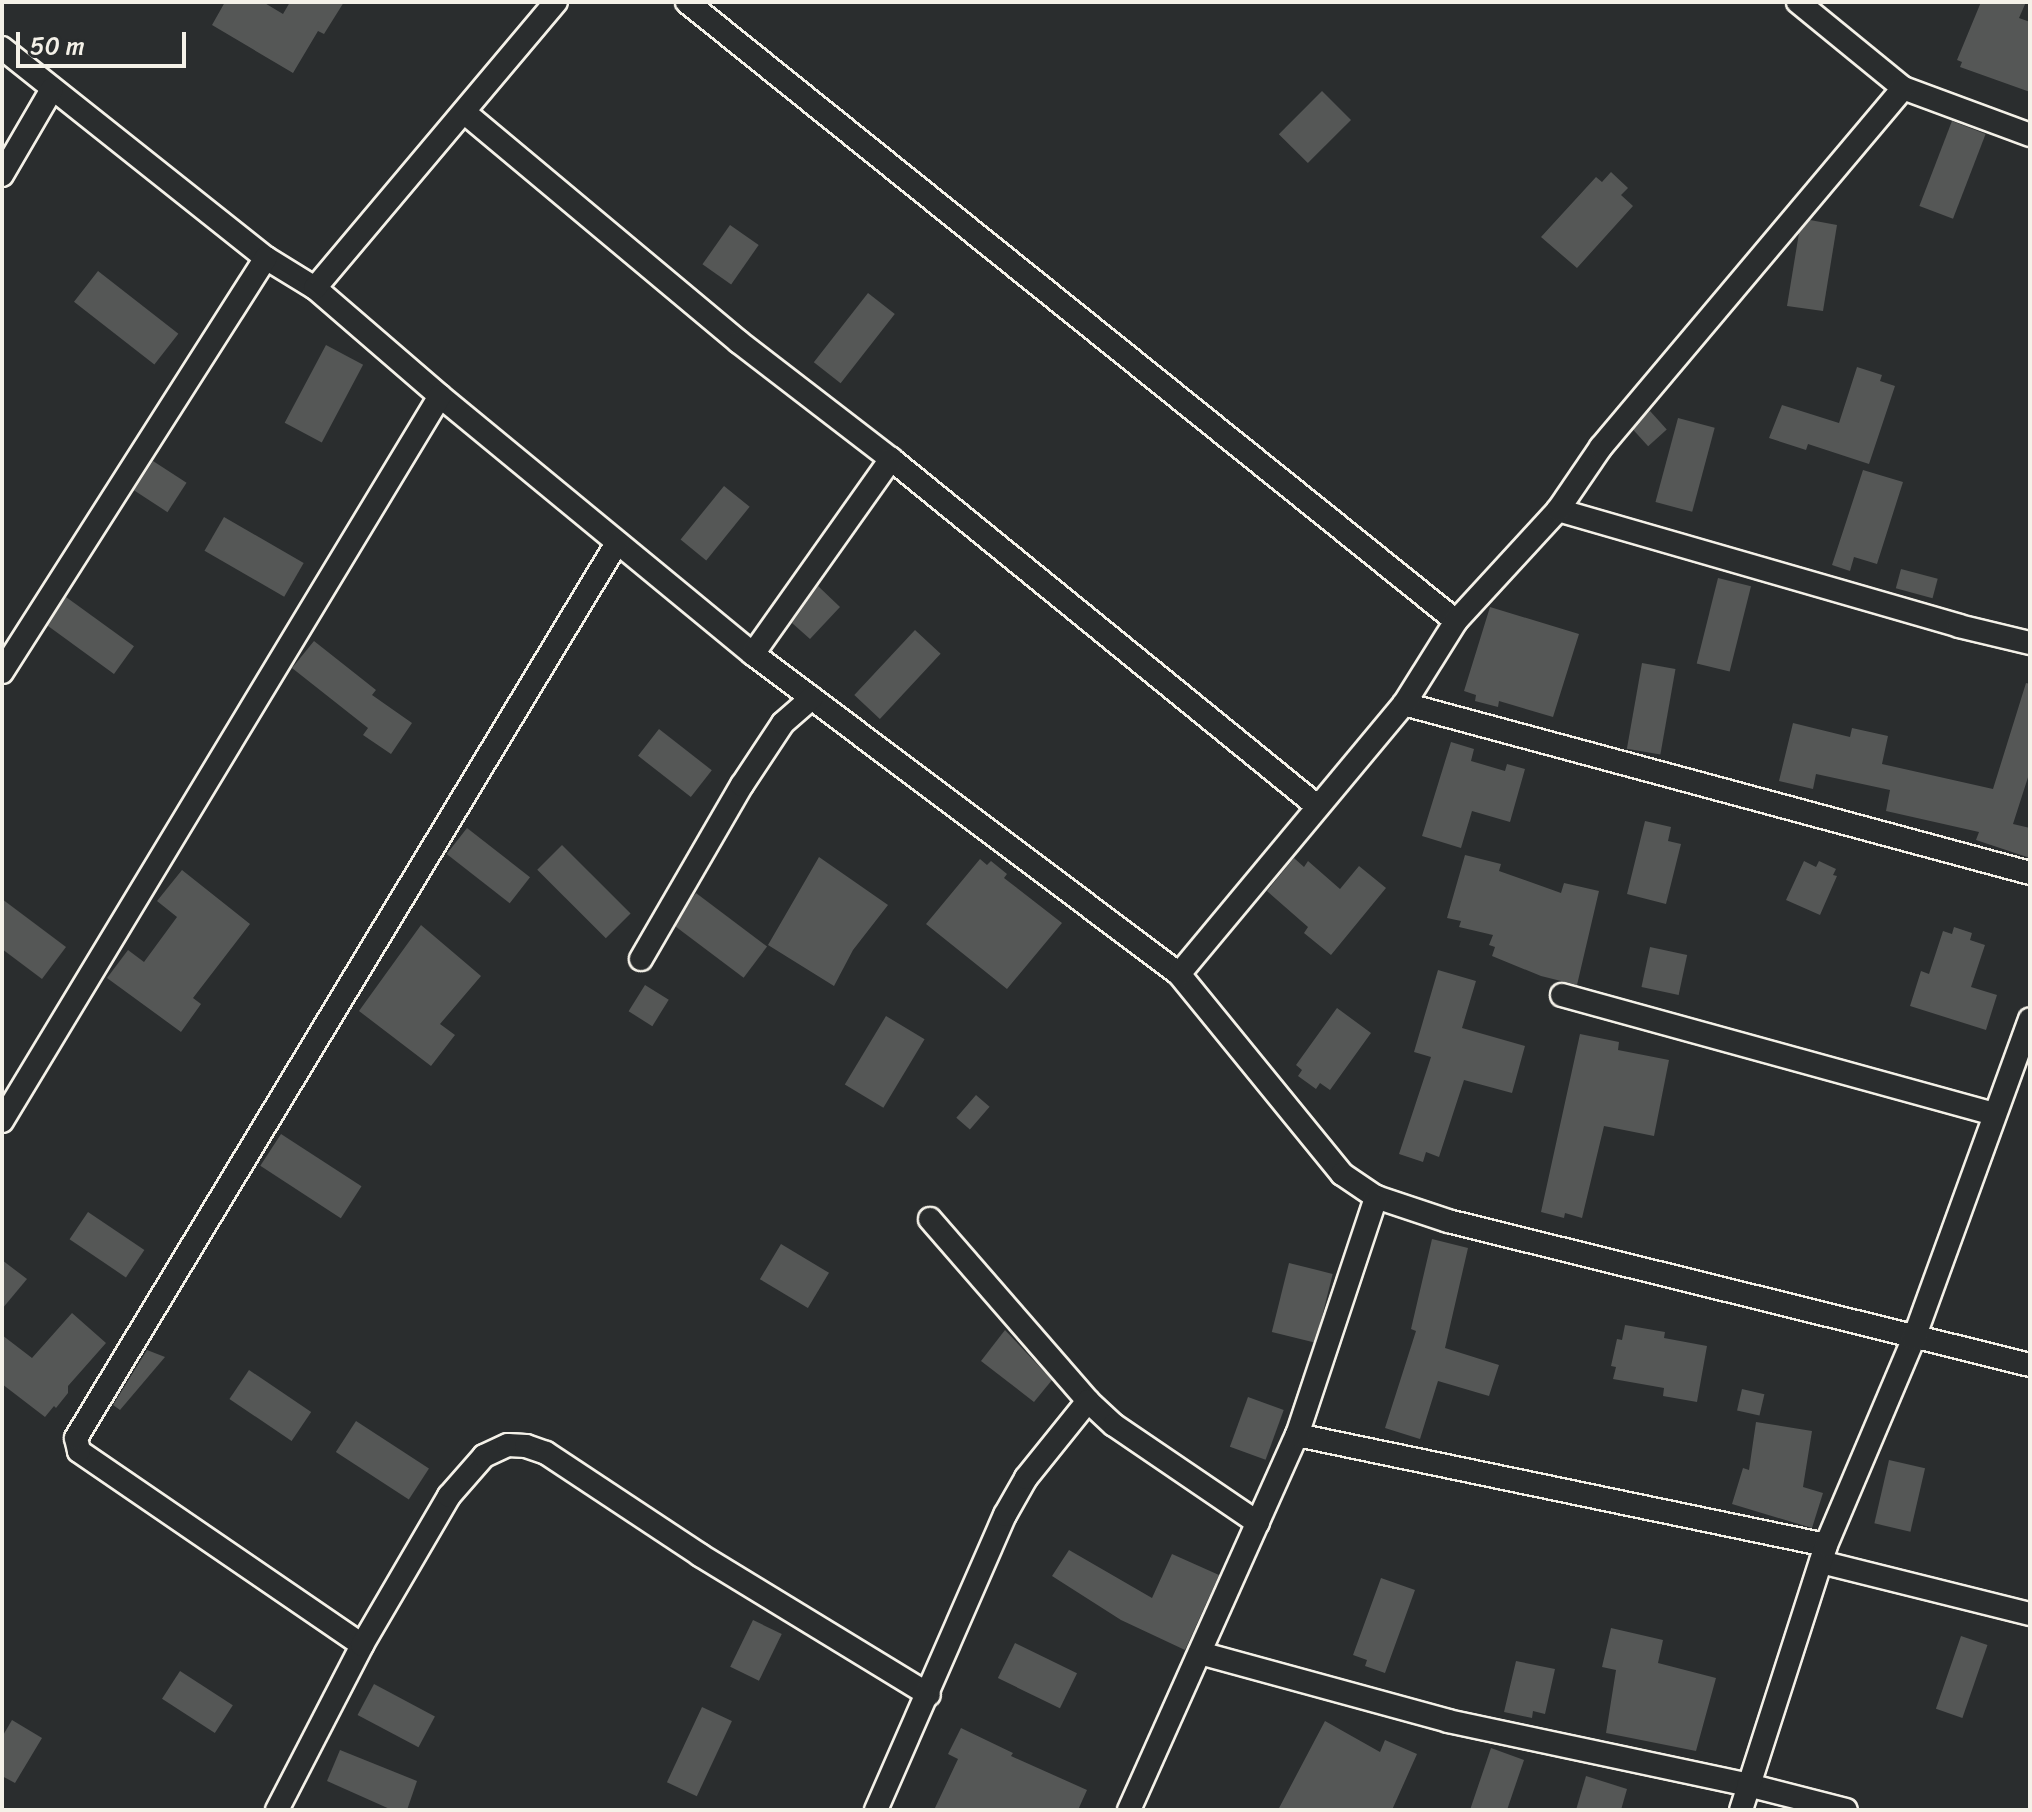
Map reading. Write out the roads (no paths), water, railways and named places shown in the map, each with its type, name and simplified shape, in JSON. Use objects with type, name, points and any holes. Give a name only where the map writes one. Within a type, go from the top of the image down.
[{"type":"street","points":[[315,288],[556,2]]},
{"type":"street","points":[[687,2],[1456,621]]},
{"type":"street","points":[[1798,2],[1903,88],[2030,135]]},
{"type":"street","points":[[2,48],[266,258],[315,288],[440,396],[753,654],[1179,974],[1342,1174],[1376,1197],[1448,1221],[2030,1365]]},
{"type":"street","points":[[1179,974],[1404,704],[1456,621],[1558,510],[1601,447],[1903,88]]},
{"type":"street","points":[[2,175],[52,89]]},
{"type":"street","points":[[464,112],[715,323],[891,459],[1317,806]]},
{"type":"street","points":[[2,672],[266,258]]},
{"type":"street","points":[[2,1121],[440,396]]},
{"type":"street","points":[[753,654],[891,459]]},
{"type":"street","points":[[1558,510],[1959,626],[2030,643]]},
{"type":"street","points":[[362,1645],[79,1451],[76,1438],[617,543]]},
{"type":"street","points":[[641,959],[750,772],[783,723],[812,698]]},
{"type":"street","points":[[1404,704],[2030,873]]},
{"type":"street","points":[[1562,995],[1993,1114]]},
{"type":"street","points":[[1741,1810],[1824,1554],[1914,1338],[2030,1019]]},
{"type":"street","points":[[1129,1810],[1297,1435],[1376,1197]]},
{"type":"street","points":[[930,1219],[1088,1401],[1114,1425],[1258,1523]]},
{"type":"street","points":[[876,1810],[929,1695],[1005,1515],[1026,1478],[1088,1401]]},
{"type":"street","points":[[1297,1435],[1824,1554],[2030,1614]]},
{"type":"street","points":[[277,1810],[362,1645],[449,1496],[494,1449],[526,1446],[546,1453],[700,1555],[929,1695]]},
{"type":"street","points":[[1200,1653],[1448,1721],[1748,1785],[1846,1810]]}]
